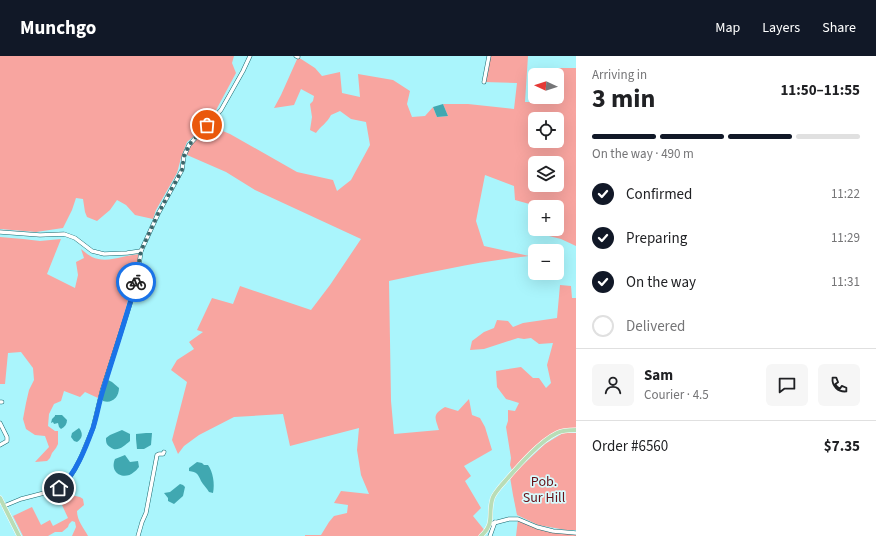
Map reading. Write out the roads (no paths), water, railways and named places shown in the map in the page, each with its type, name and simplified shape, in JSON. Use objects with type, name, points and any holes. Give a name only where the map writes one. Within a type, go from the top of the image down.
[{"type":"main road","points":[[482,536],[490,524],[491,504],[493,497],[512,473],[549,438],[558,432],[576,430]]},
{"type":"main road","points":[[0,498],[19,536]]},
{"type":"street","points":[[4,506],[21,499],[59,488],[68,480],[75,469],[93,428],[102,391],[137,280],[141,251],[158,214],[182,170],[184,156],[189,145],[221,110],[250,56]]},
{"type":"street","points":[[484,82],[489,56]]},
{"type":"street","points":[[0,232],[40,235],[64,234],[75,238],[92,251],[104,254],[141,251]]},
{"type":"street","points":[[0,423],[7,437],[7,441],[0,445]]},
{"type":"street","points":[[138,536],[146,513],[157,455],[163,454],[164,452]]},
{"type":"street","points":[[490,524],[518,519],[537,527],[553,531],[576,533]]},
{"type":"street","points":[[490,536],[495,522]]},
{"type":"water","points":[[443,104],[448,116],[437,117],[433,107]]},
{"type":"water","points":[[108,380],[119,388],[119,391],[112,401],[106,402],[102,399]]},
{"type":"water","points":[[55,415],[62,415],[67,420],[66,425],[61,429],[58,423],[51,423]]},
{"type":"water","points":[[79,428],[82,435],[77,442],[71,437],[72,433]]},
{"type":"water","points":[[122,430],[130,434],[130,441],[118,449],[113,449],[107,444],[106,438]]},
{"type":"water","points":[[152,433],[151,445],[144,449],[137,449],[136,434]]},
{"type":"water","points":[[125,455],[130,462],[138,461],[139,467],[130,475],[122,476],[116,472],[114,464],[115,459]]},
{"type":"water","points":[[197,462],[208,465],[210,468],[214,486],[213,493],[209,492],[197,474],[189,471],[189,468]]},
{"type":"water","points":[[180,484],[185,487],[183,496],[174,504],[168,501],[168,498],[164,493],[170,492]]},
{"type":"park label","name":"Pob. Sur Hill","points":[[544,490]]}]
